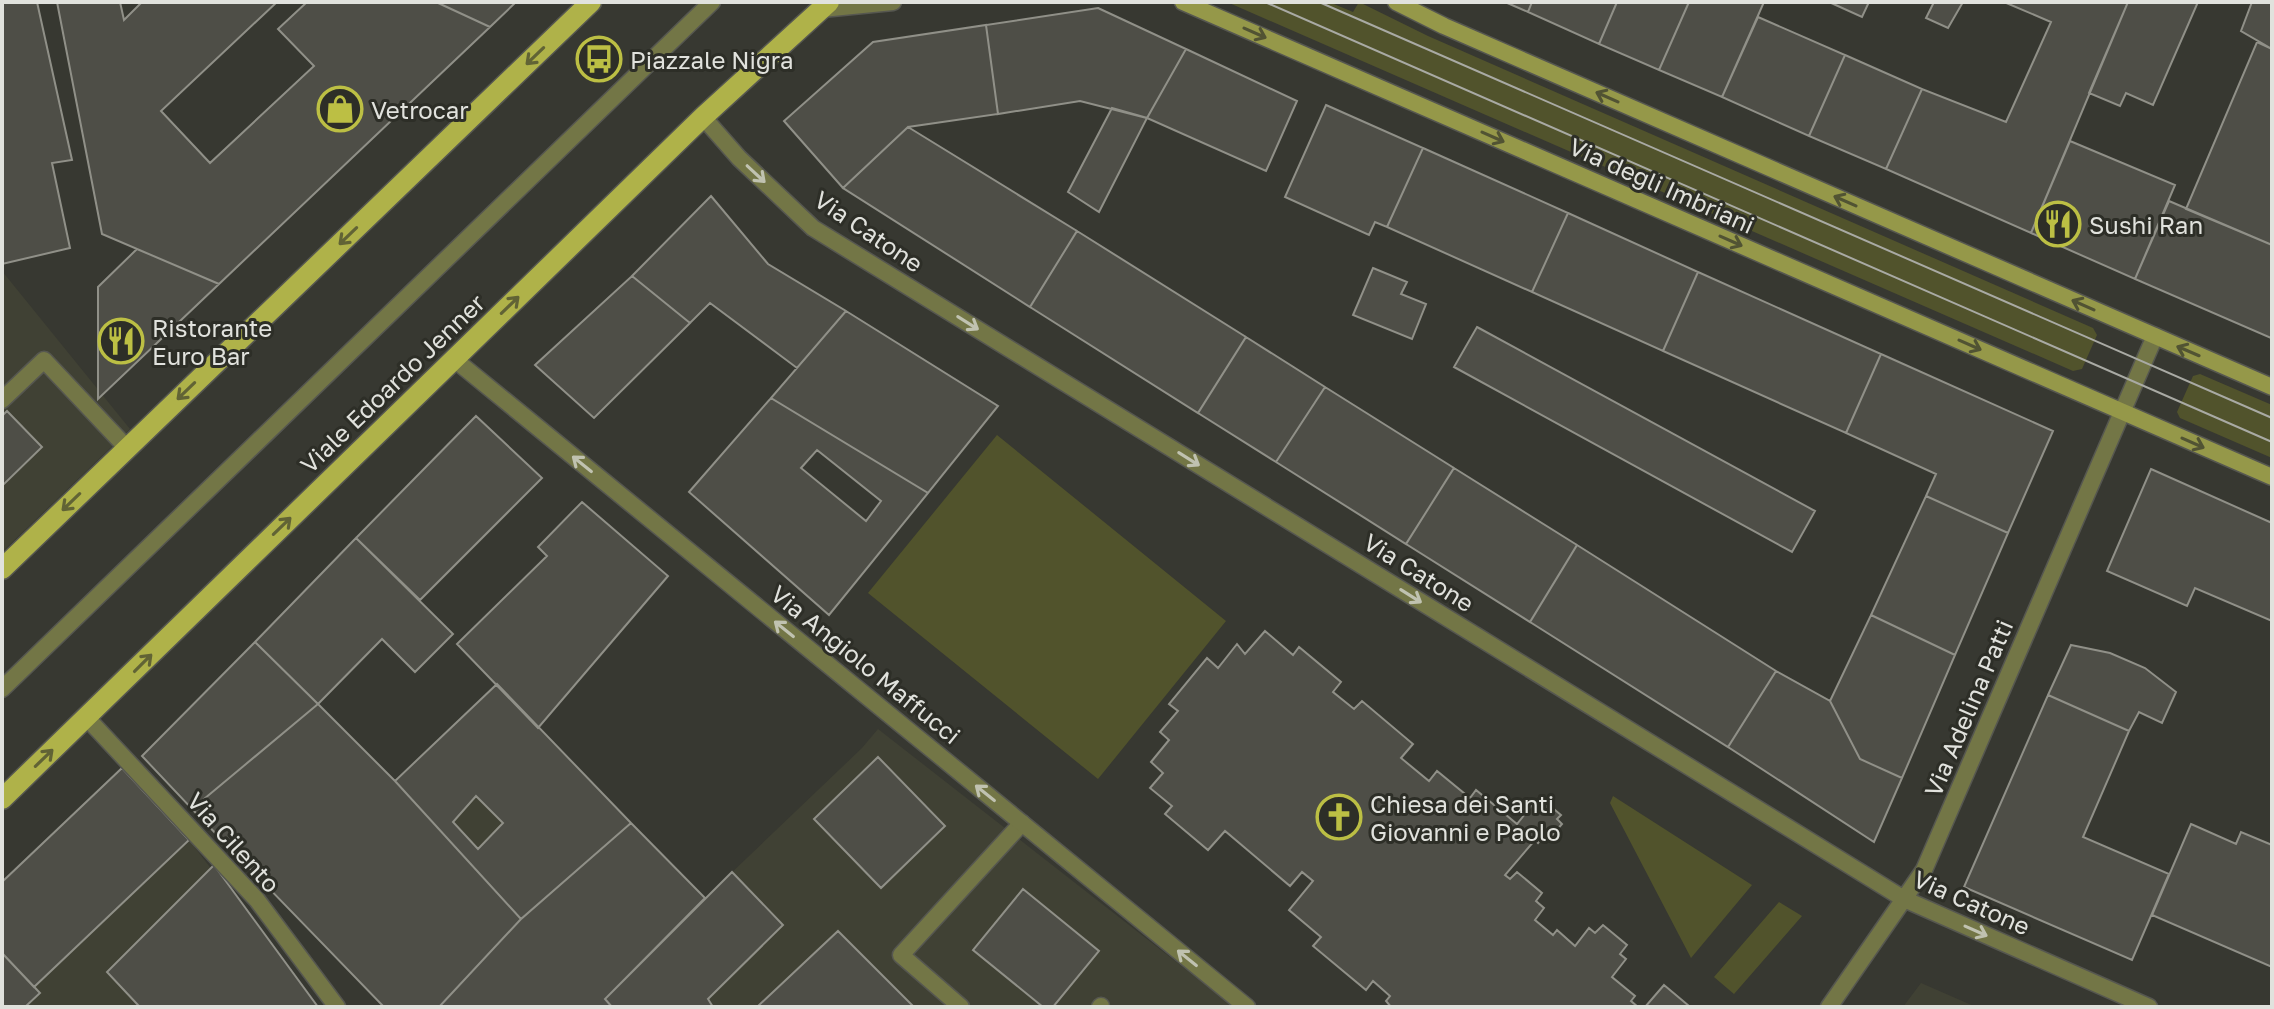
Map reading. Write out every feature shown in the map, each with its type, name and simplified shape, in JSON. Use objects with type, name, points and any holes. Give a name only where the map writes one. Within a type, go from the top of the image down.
[{"type":"main road","points":[[2,569],[591,2]]},
{"type":"main road","name":"Viale Edoardo Jenner","points":[[2,799],[703,117],[825,5]]},
{"type":"street","points":[[2,689],[712,2]]},
{"type":"street","points":[[825,5],[893,2]]},
{"type":"street","name":"Via degli Imbriani","points":[[1183,2],[2272,477]]},
{"type":"street","points":[[1396,2],[2272,387]]},
{"type":"street","name":"Via Catone","points":[[703,117],[739,158],[813,228],[1904,899],[2149,1007]]},
{"type":"street","points":[[2122,411],[2155,336]]},
{"type":"street","name":"Via Angiolo Maffucci","points":[[454,359],[1247,1007]]},
{"type":"street","points":[[2,400],[44,360],[127,448]]},
{"type":"street","name":"Via Adelina Patti","points":[[1829,1007],[1924,870],[2122,411]]},
{"type":"street","name":"Via Cilento","points":[[87,718],[257,900],[337,1007]]},
{"type":"street","points":[[961,1007],[901,955],[1022,823]]},
{"type":"shaded area","points":[[2,271],[130,429],[2,552]]},
{"type":"shaded area","points":[[538,728],[705,898],[862,748],[878,729],[1234,1007],[384,1007],[395,781]]},
{"type":"shaded area","points":[[189,840],[318,1007],[25,1007],[40,993],[34,987]]},
{"type":"shaded area","points":[[1921,983],[1976,1007],[1903,1007]]},
{"type":"green space","points":[[1227,2],[1329,2],[1353,12],[1359,2],[1428,36],[2093,328],[2097,335],[2082,369],[2073,371]]},
{"type":"green space","points":[[2200,374],[2272,405],[2272,458],[2180,418],[2177,412],[2193,376]]},
{"type":"green space","points":[[997,435],[1226,621],[1098,779],[868,593]]},
{"type":"green space","points":[[1613,796],[1752,885],[1691,958],[1610,803]]},
{"type":"green space","points":[[1779,902],[1802,916],[1734,994],[1714,977]]},
{"type":"building","points":[[2,2],[37,2],[72,160],[52,163],[70,248],[2,264]]},
{"type":"building","points":[[57,2],[120,2],[124,20],[142,2],[277,2],[161,111],[210,163],[314,66],[278,29],[307,2],[436,2],[490,27],[219,284],[102,234]]},
{"type":"building","points":[[436,2],[516,2],[490,27]]},
{"type":"building","points":[[1505,2],[1532,2],[1528,12]]},
{"type":"building","points":[[1532,2],[1617,2],[1599,44],[1528,12]]},
{"type":"building","points":[[1617,2],[1689,2],[1659,70],[1599,44]]},
{"type":"building","points":[[1689,2],[1764,2],[1722,97],[1659,70]]},
{"type":"building","points":[[1829,2],[1869,2],[1862,17]]},
{"type":"building","points":[[1934,2],[1963,2],[1948,28],[1926,18]]},
{"type":"building","points":[[2004,2],[2128,2],[2031,233],[1886,169],[1922,89],[2006,122],[2051,22]]},
{"type":"building","points":[[2128,2],[2198,2],[2153,105],[2126,93],[2120,106],[2089,93]]},
{"type":"building","points":[[2252,2],[2272,2],[2272,49],[2241,31]]},
{"type":"building","points":[[1098,8],[1186,49],[1147,118],[1080,101],[998,114],[986,25]]},
{"type":"building","points":[[1758,17],[1845,55],[1809,136],[1722,97]]},
{"type":"building","points":[[986,25],[998,114],[908,127],[843,188],[784,121],[873,42]]},
{"type":"building","points":[[2257,42],[2272,49],[2272,245],[2186,209]]},
{"type":"building","points":[[1186,49],[1297,101],[1266,171],[1147,118]]},
{"type":"building","points":[[1845,55],[1922,89],[1886,169],[1809,136]]},
{"type":"building","points":[[1326,105],[1423,148],[1387,227],[1375,222],[1369,235],[1285,197]]},
{"type":"building","points":[[1112,108],[1147,118],[1099,212],[1068,192]]},
{"type":"building","points":[[908,127],[1077,231],[1030,307],[843,188]]},
{"type":"building","points":[[2070,141],[2175,185],[2135,279],[2031,233]]},
{"type":"building","points":[[1423,148],[1568,213],[1532,292],[1387,227]]},
{"type":"building","points":[[711,196],[768,264],[846,311],[797,368],[710,303],[690,323],[632,276]]},
{"type":"building","points":[[2169,201],[2272,245],[2271,338],[2135,279]]},
{"type":"building","points":[[1568,213],[1698,272],[1663,351],[1532,292]]},
{"type":"building","points":[[1077,231],[1246,337],[1198,413],[1030,307]]},
{"type":"building","points":[[137,249],[219,284],[98,399],[98,287]]},
{"type":"building","points":[[1373,268],[1407,282],[1401,294],[1426,304],[1412,339],[1353,315]]},
{"type":"building","points":[[1698,272],[1881,354],[1846,433],[1663,351]]},
{"type":"building","points":[[632,276],[690,323],[594,418],[535,365]]},
{"type":"building","points":[[846,311],[998,406],[928,493],[771,398]]},
{"type":"building","points":[[1477,327],[1815,511],[1792,552],[1454,367]]},
{"type":"building","points":[[1246,337],[1325,387],[1276,462],[1198,413]]},
{"type":"building","points":[[1881,354],[2053,431],[2008,533],[1926,496],[1936,474],[1846,433]]},
{"type":"building","points":[[1325,387],[1454,468],[1406,544],[1276,462]]},
{"type":"building","points":[[771,398],[928,493],[829,615],[689,492]],"holes":[[[817,450],[881,501],[866,521],[801,468]]]},
{"type":"building","points":[[7,411],[42,447],[2,486],[2,416]]},
{"type":"building","points":[[476,416],[542,478],[420,600],[356,538]]},
{"type":"building","points":[[1454,468],[1577,545],[1530,622],[1406,544]]},
{"type":"building","points":[[2151,469],[2272,523],[2272,621],[2195,588],[2187,606],[2107,571]]},
{"type":"building","points":[[1926,496],[2008,533],[1955,655],[1871,615]]},
{"type":"building","points":[[582,502],[668,576],[538,728],[457,644],[547,556],[538,547]]},
{"type":"building","points":[[356,538],[453,634],[415,672],[382,639],[318,704],[255,642]]},
{"type":"building","points":[[1577,545],[1776,671],[1728,747],[1530,622]]},
{"type":"building","points":[[1871,615],[1955,655],[1902,778],[1860,759],[1830,701]]},
{"type":"building","name":"Chiesa dei Santi Giovanni e Paolo","points":[[1265,631],[1293,655],[1299,647],[1341,682],[1333,692],[1354,709],[1362,701],[1413,744],[1401,758],[1429,781],[1437,771],[1470,798],[1476,790],[1517,824],[1533,804],[1537,807],[1543,800],[1561,815],[1557,819],[1562,824],[1549,839],[1545,835],[1538,843],[1535,840],[1505,875],[1510,879],[1517,872],[1542,893],[1536,901],[1544,908],[1535,920],[1553,935],[1557,930],[1575,946],[1589,928],[1595,933],[1603,925],[1627,945],[1620,954],[1626,959],[1612,977],[1635,996],[1631,1001],[1638,1007],[1391,1007],[1386,1001],[1390,996],[1373,981],[1366,990],[1313,946],[1321,937],[1289,910],[1313,881],[1302,872],[1290,886],[1225,831],[1208,850],[1165,814],[1172,806],[1150,788],[1163,773],[1151,762],[1169,740],[1160,732],[1178,711],[1169,704],[1207,658],[1218,668],[1237,644],[1245,654]]},
{"type":"building","points":[[255,642],[318,704],[192,809],[142,756]]},
{"type":"building","points":[[2071,645],[2110,653],[2145,668],[2176,692],[2162,723],[2139,712],[2129,731],[2048,695]]},
{"type":"building","points":[[1776,671],[1830,701],[1860,759],[1902,778],[1874,842],[1728,747]]},
{"type":"building","points":[[497,684],[631,823],[521,919],[395,781]],"holes":[[[476,796],[503,823],[478,849],[453,822]]]},
{"type":"building","points":[[2048,695],[2129,731],[2083,837],[2169,874],[2132,960],[1964,887]]},
{"type":"building","points":[[318,704],[395,781],[521,919],[439,1007],[384,1007],[192,809]]},
{"type":"building","points":[[878,757],[945,826],[881,888],[814,819]]},
{"type":"building","points":[[122,768],[189,840],[34,987],[2,953],[2,882]]},
{"type":"building","points":[[631,823],[705,898],[605,999],[612,1007],[439,1007],[521,919]]},
{"type":"building","points":[[2191,824],[2236,844],[2241,832],[2272,845],[2272,967],[2152,915]]},
{"type":"building","points":[[214,865],[318,1007],[136,1007],[138,1005],[107,972]]},
{"type":"building","points":[[732,872],[783,925],[708,999],[713,1007],[612,1007],[605,999]]},
{"type":"building","points":[[1023,889],[1099,951],[1053,1007],[1043,1007],[973,950]]},
{"type":"building","points":[[838,931],[914,1007],[757,1007]]},
{"type":"building","points":[[2,953],[40,993],[25,1007],[2,1007]]},
{"type":"building","points":[[1664,985],[1689,1006],[1690,1007],[1645,1007]]},
{"type":"tram line","points":[[1265,2],[2272,442]]},
{"type":"tram line","points":[[1319,2],[2272,418]]},
{"type":"place","name":"Piazzale Nigra","points":[[599,59]]},
{"type":"place","name":"Vetrocar","points":[[340,109]]},
{"type":"place","name":"Sushi Ran","points":[[2058,224]]},
{"type":"place","name":"Ristorante Euro Bar","points":[[121,341]]},
{"type":"place","name":"Chiesa dei Santi Giovanni e Paolo","points":[[1339,817]]}]
